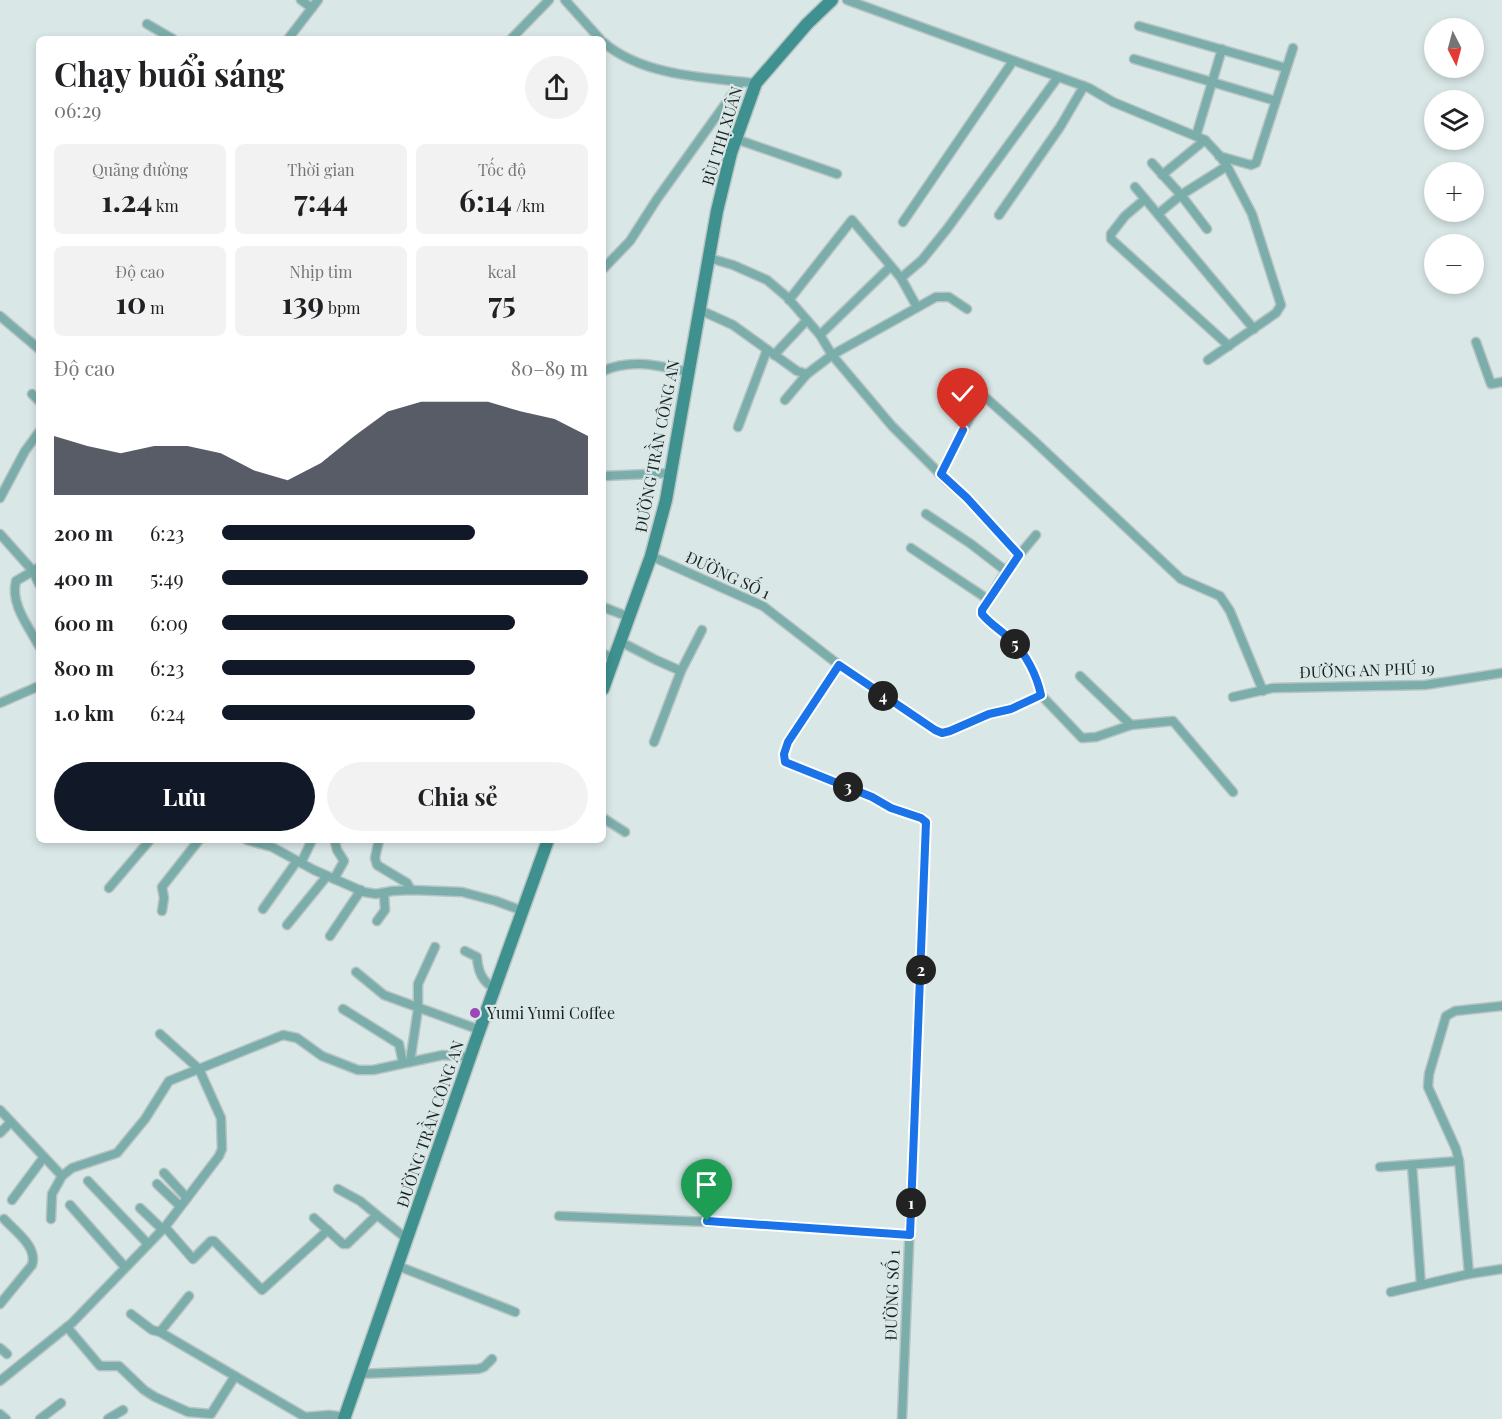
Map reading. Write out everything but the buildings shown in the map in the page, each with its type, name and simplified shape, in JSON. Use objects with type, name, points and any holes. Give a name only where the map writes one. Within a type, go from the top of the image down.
[{"type":"main road","name":"BÙI THỊ XUÂN","points":[[700,310],[717,211],[736,139],[756,83],[807,24],[832,0]]},
{"type":"main road","name":"ĐƯỜNG TRẦN CÔNG AN","points":[[606,672],[609,656],[621,642],[651,556],[666,500],[700,310]]},
{"type":"main road","name":"ĐƯỜNG TRẦN CÔNG AN","points":[[344,1418],[547,843]]},
{"type":"street","points":[[290,36],[315,4],[301,0]]},
{"type":"street","points":[[514,36],[549,0]]},
{"type":"street","points":[[565,0],[598,36]]},
{"type":"street","points":[[847,0],[1084,86],[1113,102],[1200,138],[1219,155],[1252,214],[1281,305],[1276,313],[1254,330],[1208,360]]},
{"type":"street","points":[[147,24],[168,36]]},
{"type":"street","points":[[1139,26],[1286,68]]},
{"type":"street","points":[[606,44],[615,52],[647,65],[678,73],[756,83]]},
{"type":"street","points":[[1219,155],[1251,165],[1256,163],[1293,48]]},
{"type":"street","points":[[1162,175],[1200,138],[1222,49]]},
{"type":"street","points":[[1134,59],[1276,101]]},
{"type":"street","points":[[903,222],[1013,61]]},
{"type":"street","points":[[901,278],[922,260],[947,229],[1058,77]]},
{"type":"street","points":[[606,266],[630,241],[657,199],[741,82]]},
{"type":"street","points":[[999,216],[1060,127],[1084,86]]},
{"type":"street","points":[[736,139],[837,174]]},
{"type":"street","points":[[1152,163],[1207,229]]},
{"type":"street","points":[[1158,214],[1181,195],[1227,166]]},
{"type":"street","points":[[1135,188],[1254,330]]},
{"type":"street","points":[[1145,199],[1125,216],[1111,234],[1111,239],[1229,346]]},
{"type":"street","points":[[789,300],[851,220],[856,223],[901,278],[917,307]]},
{"type":"street","points":[[709,258],[767,280],[789,300],[820,335],[832,355],[892,426],[967,498],[1019,555]]},
{"type":"street","points":[[820,335],[890,267]]},
{"type":"street","points":[[785,400],[807,374],[832,355],[936,297],[944,296],[967,309]]},
{"type":"street","points":[[700,310],[733,325],[797,371],[807,374]]},
{"type":"street","points":[[0,316],[36,346]]},
{"type":"street","points":[[738,427],[771,352],[807,320]]},
{"type":"street","points":[[1476,342],[1491,384],[1502,382]]},
{"type":"street","points":[[606,370],[641,363],[689,372]]},
{"type":"street","points":[[941,474],[977,406],[986,397],[1181,579],[1220,596],[1230,611],[1263,690]]},
{"type":"street","points":[[0,498],[25,451],[36,436]]},
{"type":"street","points":[[606,476],[671,473]]},
{"type":"street","points":[[926,514],[1006,571]]},
{"type":"street","points":[[0,534],[36,569],[16,581],[14,589],[18,609],[36,641]]},
{"type":"street","points":[[1036,535],[1006,571],[982,610],[983,616],[1013,641],[1021,652],[1038,681],[1041,695],[1082,738],[1096,737],[1131,725],[1173,721],[1233,792]]},
{"type":"street","points":[[911,548],[988,600]]},
{"type":"street","name":"ĐƯỜNG SỐ 1","points":[[651,556],[763,606],[837,669],[942,733],[989,714],[1011,709],[1041,695]]},
{"type":"street","points":[[606,608],[629,616]]},
{"type":"street","points":[[654,742],[681,671],[702,630]]},
{"type":"street","points":[[621,642],[681,671]]},
{"type":"street","name":"ĐƯỜNG SỐ 1","points":[[837,669],[788,742],[784,754],[785,762],[872,797],[891,808],[921,818],[926,822],[902,1419]]},
{"type":"street","name":"ĐƯỜNG AN PHÚ 19","points":[[1233,697],[1263,690],[1300,687],[1425,685],[1502,673]]},
{"type":"street","points":[[1080,676],[1131,725]]},
{"type":"street","points":[[0,703],[36,687]]},
{"type":"street","points":[[606,820],[625,832]]},
{"type":"street","points":[[109,888],[147,843]]},
{"type":"street","points":[[162,910],[164,898],[162,887],[197,843]]},
{"type":"street","points":[[258,843],[272,847],[331,877],[375,894],[411,890],[462,892],[523,911]]},
{"type":"street","points":[[263,909],[299,862],[310,843]]},
{"type":"street","points":[[286,925],[344,861],[335,843]]},
{"type":"street","points":[[378,843],[375,858],[377,866],[407,883],[411,890]]},
{"type":"street","points":[[330,936],[361,890]]},
{"type":"street","points":[[377,921],[385,910],[384,894]]},
{"type":"street","points":[[407,1063],[418,1009],[418,984],[435,947]]},
{"type":"street","points":[[465,951],[477,957],[478,969],[486,984],[495,988]]},
{"type":"street","points":[[356,972],[384,995],[480,1030]]},
{"type":"street","points":[[1469,1274],[1459,1161],[1456,1149],[1428,1087],[1429,1074],[1446,1016],[1455,1011],[1502,1006]]},
{"type":"street","points":[[343,1010],[399,1044],[407,1063]]},
{"type":"street","points":[[0,1381],[67,1327],[164,1228],[219,1156],[222,1149],[221,1118],[199,1069],[160,1034]]},
{"type":"street","points":[[51,1219],[52,1194],[62,1176],[72,1168],[117,1154],[145,1119],[169,1081],[283,1035],[297,1038],[322,1056],[358,1070],[373,1070],[442,1055],[470,1057]]},
{"type":"street","points":[[0,1110],[62,1176]]},
{"type":"street","points":[[0,1133],[11,1122]]},
{"type":"street","points":[[12,1200],[44,1157]]},
{"type":"street","points":[[1380,1167],[1459,1161]]},
{"type":"street","points":[[1412,1165],[1421,1285]]},
{"type":"street","points":[[164,1173],[187,1198]]},
{"type":"street","points":[[88,1181],[148,1244]]},
{"type":"street","points":[[157,1184],[180,1206]]},
{"type":"street","points":[[338,1189],[360,1201],[407,1239]]},
{"type":"street","points":[[70,1205],[125,1267]]},
{"type":"street","points":[[140,1208],[164,1228],[194,1259],[211,1241],[214,1241],[261,1290],[328,1230]]},
{"type":"street","points":[[314,1218],[345,1245],[376,1215]]},
{"type":"street","points":[[559,1216],[759,1224],[910,1235]]},
{"type":"street","points":[[0,1304],[32,1265],[34,1259],[26,1242],[4,1218]]},
{"type":"street","points":[[398,1266],[482,1298],[486,1303],[515,1312]]},
{"type":"street","points":[[1391,1292],[1502,1269]]},
{"type":"street","points":[[160,1332],[189,1296]]},
{"type":"street","points":[[131,1314],[152,1330],[160,1332],[305,1417],[329,1415],[344,1418]]},
{"type":"street","points":[[67,1327],[100,1366],[119,1366],[144,1390],[188,1412],[211,1414],[235,1376]]},
{"type":"street","points":[[359,1374],[478,1369],[484,1367],[492,1359]]},
{"type":"street","points":[[40,1419],[61,1403]]},
{"type":"street","points":[[108,1419],[123,1410]]},
{"type":"street","points":[[0,1414],[6,1419]]},
{"type":"place","name":"Yumi Yumi Coffee","points":[[475,1013]]},
{"type":"route","points":[[707,1221],[910,1235],[926,822],[921,818],[891,808],[872,797],[785,762],[784,754],[788,742],[839,665],[942,733],[989,714],[1011,709],[1041,695],[1038,681],[1013,641],[982,614],[982,610],[1006,571],[1019,555],[967,498],[941,474],[963,430]]}]
